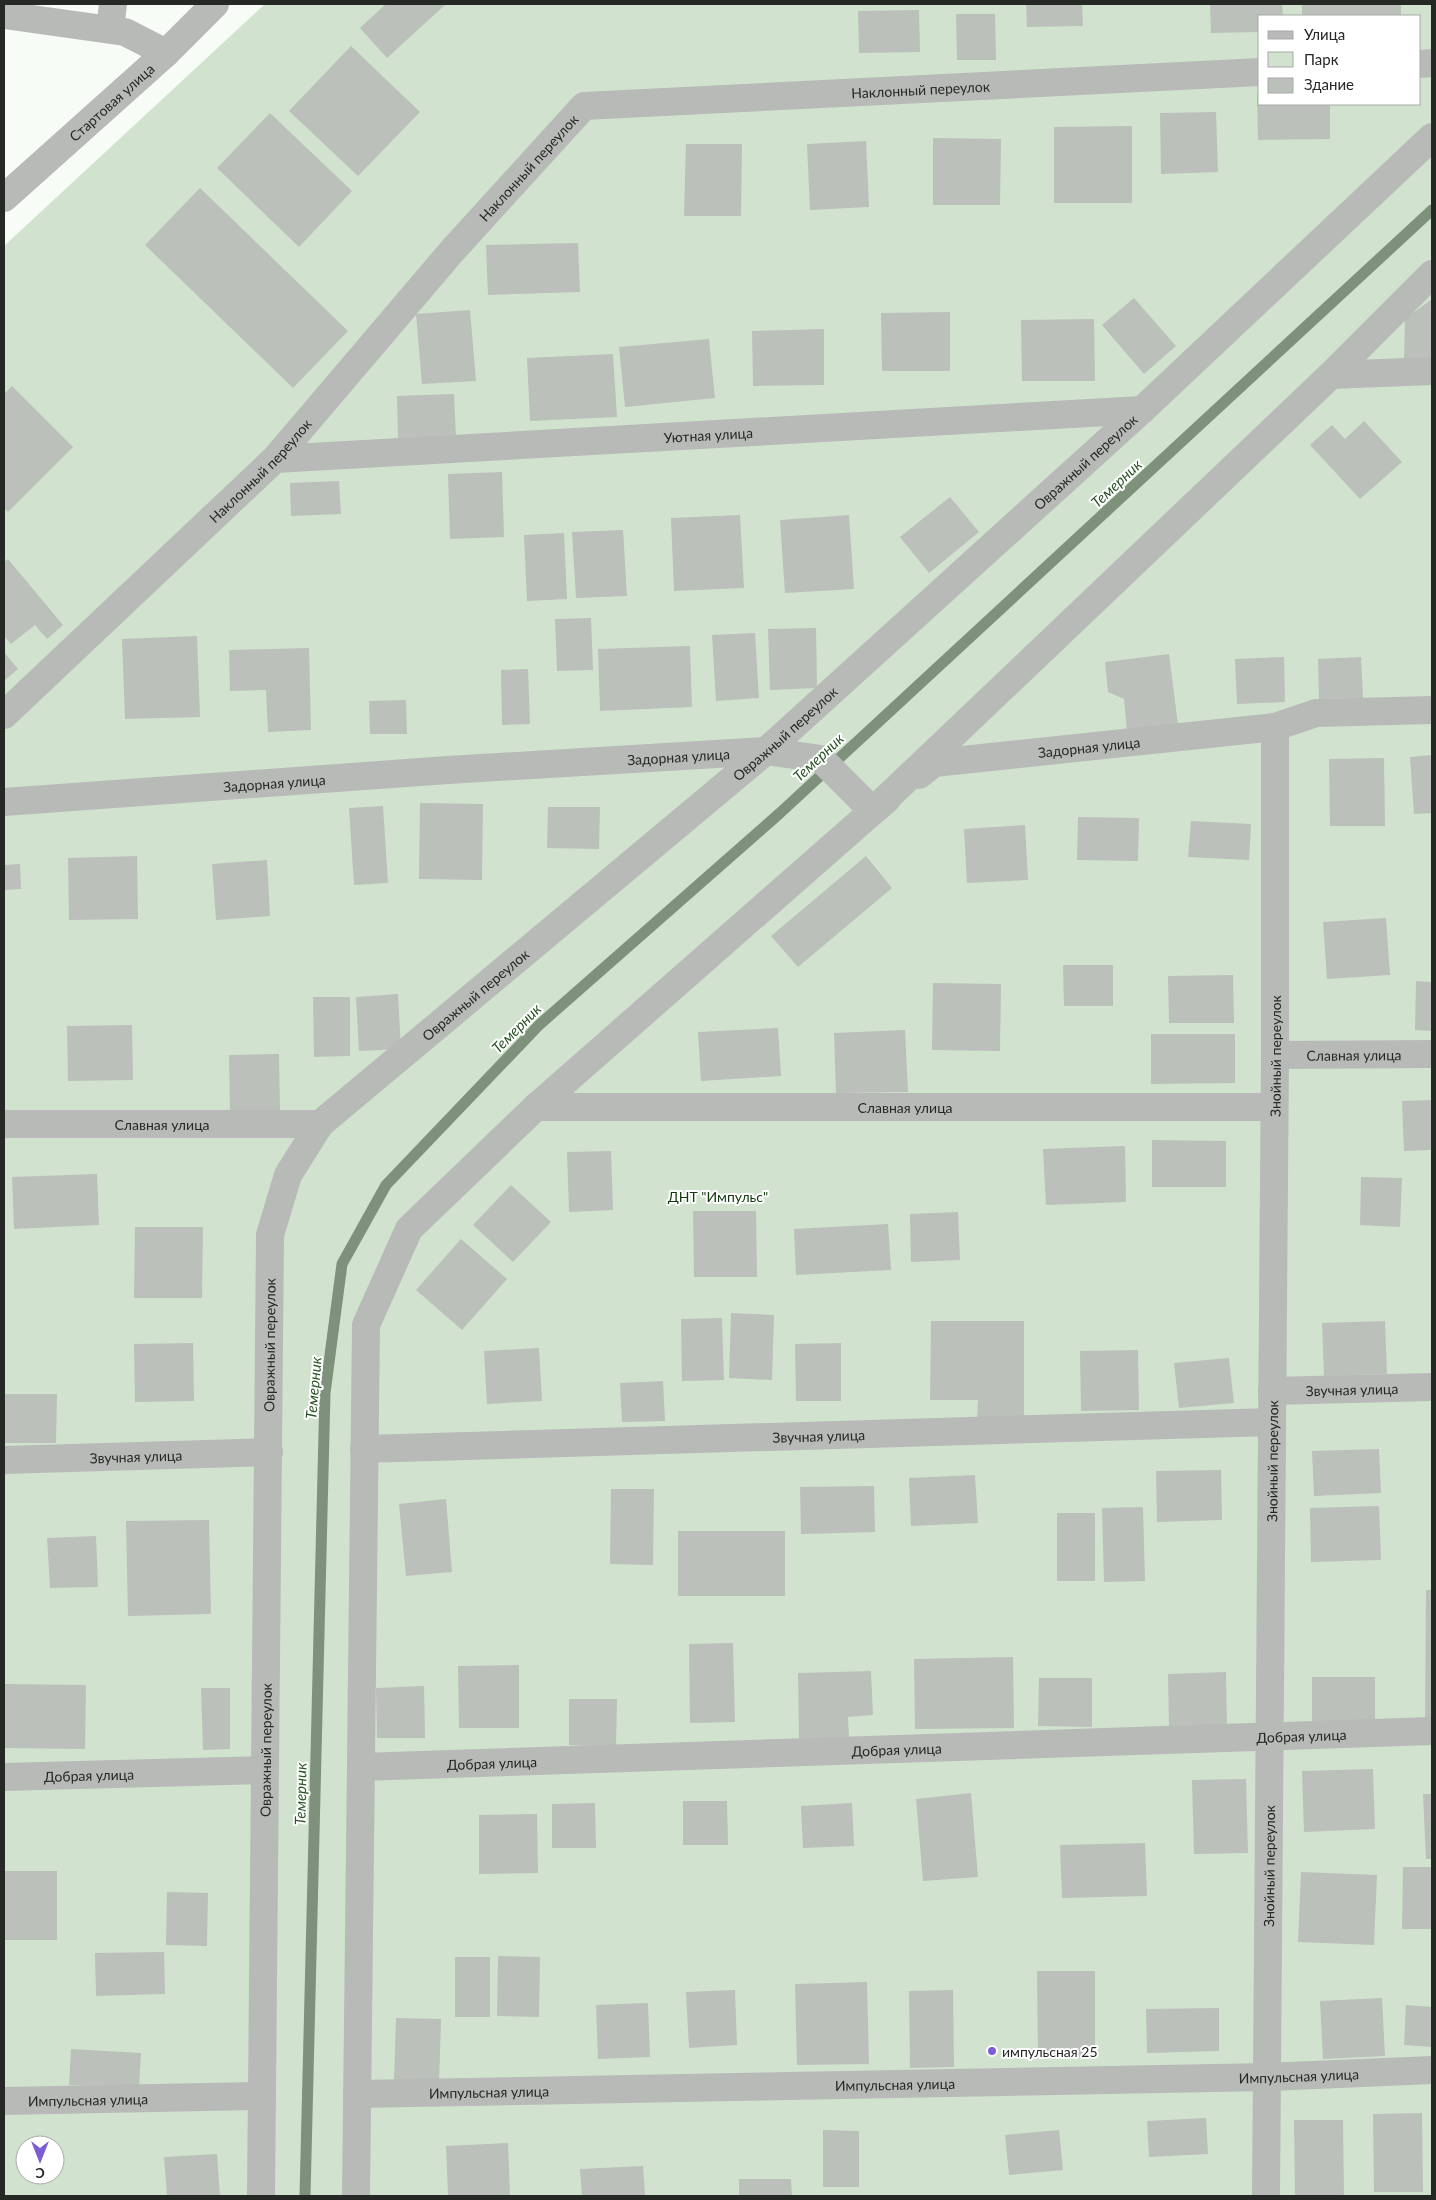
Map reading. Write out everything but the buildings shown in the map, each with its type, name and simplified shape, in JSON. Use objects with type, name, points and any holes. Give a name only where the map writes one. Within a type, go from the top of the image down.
[{"type":"street","name":"Стартовая улица","points":[[4,198],[166,53],[215,4]]},
{"type":"street","points":[[4,15],[112,16],[126,32],[166,53]]},
{"type":"street","name":"Наклонный переулок","points":[[4,716],[275,459],[452,250],[584,106],[1258,72]]},
{"type":"street","name":"Овражный переулок","points":[[261,2196],[270,1235],[288,1175],[320,1124],[766,752],[1142,410],[1432,136]]},
{"type":"street","points":[[356,2196],[366,1325],[409,1229],[536,1107],[873,810],[1330,375],[1432,274]]},
{"type":"street","points":[[1330,375],[1432,372]]},
{"type":"street","name":"Уютная улица","points":[[275,459],[1142,410]]},
{"type":"street","name":"Задорная улица","points":[[4,802],[438,770],[766,752],[821,759],[873,810],[934,763],[1275,726],[1316,713],[1432,710]]},
{"type":"street","name":"Знойный переулок","points":[[1266,2196],[1275,1055],[1275,726]]},
{"type":"street","name":"Славная улица","points":[[1275,1055],[1432,1054]]},
{"type":"street","name":"Славная улица","points":[[536,1107],[1274,1107]]},
{"type":"street","name":"Славная улица","points":[[4,1124],[320,1124]]},
{"type":"street","name":"Звучная улица","points":[[1272,1391],[1432,1387]]},
{"type":"street","name":"Звучная улица","points":[[364,1449],[1272,1422]]},
{"type":"street","name":"Звучная улица","points":[[4,1460],[269,1452]]},
{"type":"street","name":"Добрая улица","points":[[361,1767],[1270,1738],[1432,1731]]},
{"type":"street","name":"Добрая улица","points":[[4,1777],[265,1770]]},
{"type":"street","name":"Импульсная улица","points":[[357,2094],[1267,2077],[1432,2070]]},
{"type":"street","name":"Импульсная улица","points":[[4,2101],[262,2096]]},
{"type":"green space","name":"ДНТ \"Импульс\"","points":[[265,4],[1432,4],[1432,2196],[4,2196],[4,246]]},
{"type":"waterway","name":"Темерник","points":[[305,2196],[325,1393],[342,1264],[386,1185],[539,1025],[780,813],[1432,210]]},
{"type":"place","name":"импульсная 25","points":[[992,2051]]}]
